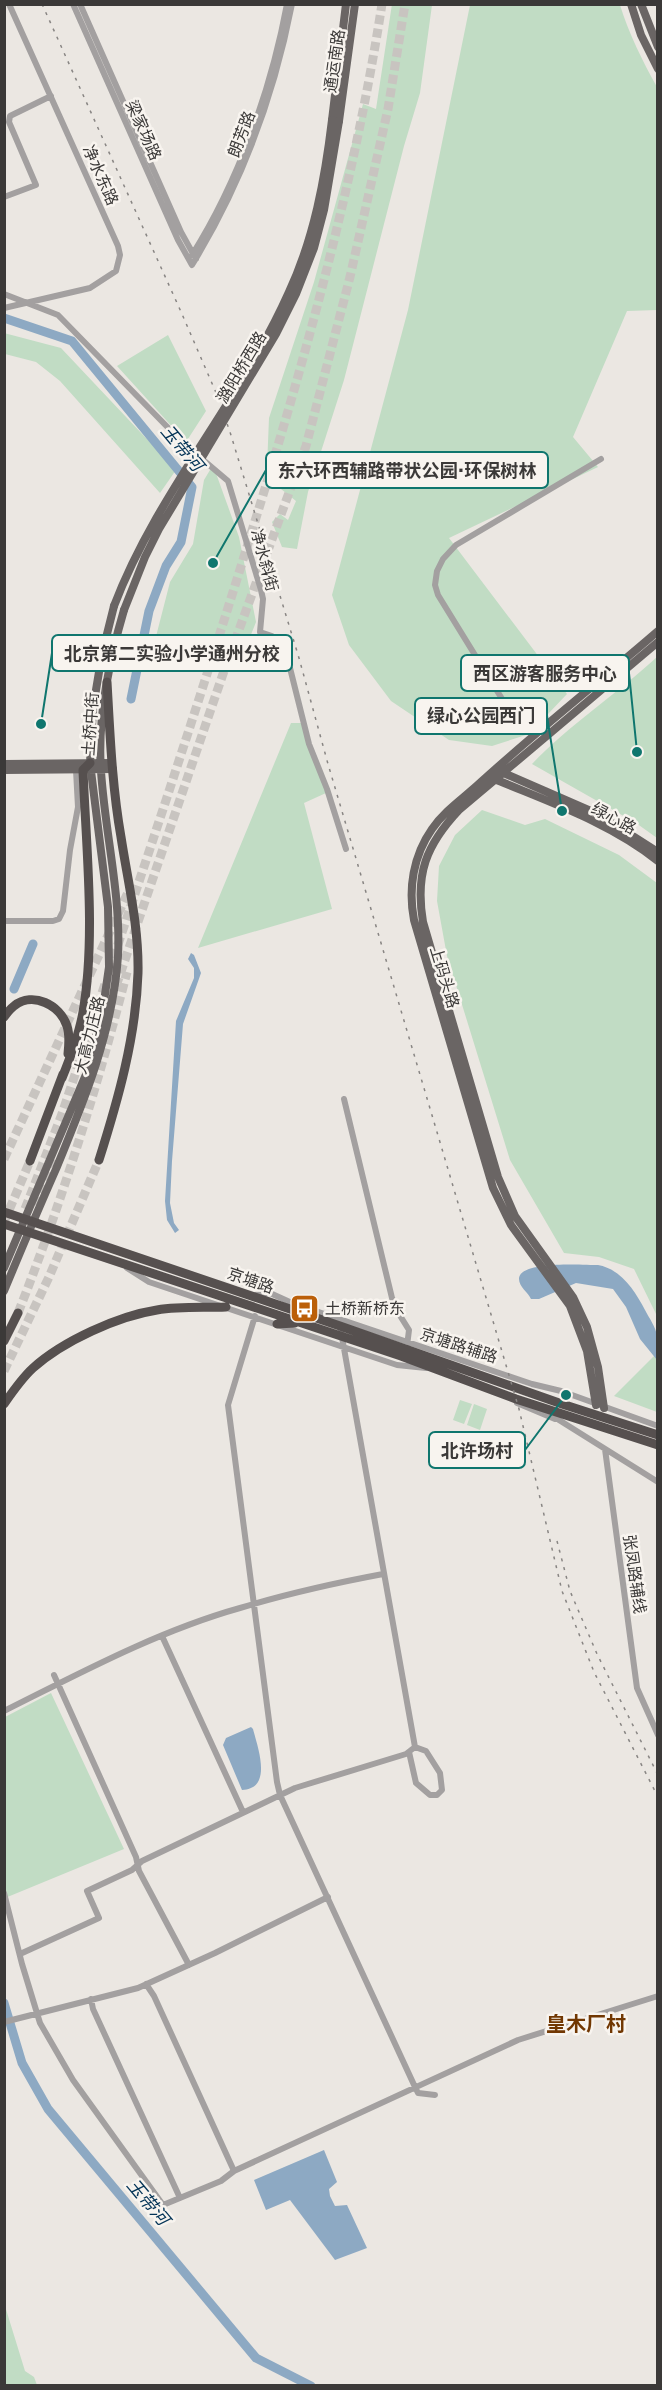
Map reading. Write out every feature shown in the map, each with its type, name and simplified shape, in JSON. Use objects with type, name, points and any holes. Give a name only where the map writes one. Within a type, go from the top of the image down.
[{"type":"highway","points":[[99,1160],[117,1102],[127,1057],[138,974],[135,914],[120,836],[112,766],[107,682]]},
{"type":"highway","points":[[30,1161],[80,1027],[87,990],[85,768]]},
{"type":"highway","points":[[4,1017],[14,1006],[31,1000],[43,1001],[57,1010],[68,1032],[68,1053],[62,1078]]},
{"type":"highway","name":"京塘路","points":[[4,1212],[340,1326],[407,1346],[605,1419],[657,1435]]},
{"type":"highway","name":"京塘路","points":[[4,1224],[303,1323],[343,1341],[438,1370],[506,1396],[657,1445]]},
{"type":"highway","points":[[4,1404],[33,1368],[56,1350],[119,1320],[160,1309],[226,1307]]},
{"type":"highway","points":[[4,1341],[18,1313]]},
{"type":"highway","points":[[277,1324],[303,1323]]},
{"type":"main road","name":"通运南路","points":[[336,121],[346,4]]},
{"type":"main road","name":"通运南路","points":[[336,121],[355,4]]},
{"type":"main road","points":[[631,4],[641,35],[657,69]]},
{"type":"main road","points":[[641,4],[657,47]]},
{"type":"main road","name":"潞阳桥西路","points":[[85,768],[102,654],[114,606],[132,561],[150,526],[246,372],[290,291],[307,247],[318,208],[336,121]]},
{"type":"main road","name":"潞阳桥西路","points":[[124,610],[159,529],[276,334],[296,294],[314,248],[324,210],[336,121]]},
{"type":"main road","name":"土桥中街","points":[[101,766],[107,682],[124,610]]},
{"type":"main road","name":"上码头路","points":[[600,1406],[587,1351],[570,1306],[512,1225],[494,1188],[471,1100],[417,931],[412,908],[412,893],[414,869],[428,835],[447,812],[471,796],[492,777],[503,772],[537,733],[598,684],[657,631]]},
{"type":"main road","name":"上码头路","points":[[492,777],[494,770],[523,751],[657,642]]},
{"type":"main road","points":[[4,764],[85,768]]},
{"type":"main road","name":"大高力庄路","points":[[29,1220],[93,1078],[116,976],[117,911],[101,766]]},
{"type":"main road","points":[[4,770],[112,766]]},
{"type":"main road","name":"大高力庄路","points":[[4,1291],[25,1230],[87,1072],[103,1008],[109,967],[108,907],[85,768]]},
{"type":"main road","name":"绿心路","points":[[494,770],[600,815],[628,831],[657,852]]},
{"type":"main road","name":"绿心路","points":[[492,777],[592,820],[631,842],[657,861]]},
{"type":"main road","name":"大高力庄路","points":[[4,1268],[25,1230]]},
{"type":"street","name":"净水东路","points":[[4,308],[90,288],[116,271],[120,255],[118,246],[9,4]]},
{"type":"street","name":"梁家场路","points":[[73,4],[178,240],[192,259]]},
{"type":"street","name":"梁家场路","points":[[80,4],[192,259]]},
{"type":"street","name":"朗芳路","points":[[192,259],[223,199],[253,126],[275,61],[287,4]]},
{"type":"street","name":"朗芳路","points":[[192,259],[227,202],[256,134],[277,72],[292,4]]},
{"type":"street","points":[[4,197],[36,185],[9,122],[10,116],[51,96]]},
{"type":"street","name":"净水斜街","points":[[4,294],[58,315],[182,442],[231,485],[263,599],[260,632],[272,636],[290,668],[309,744],[327,789],[346,849]]},
{"type":"street","points":[[537,733],[507,707],[438,594],[435,585],[436,571],[443,559],[463,540],[601,459]]},
{"type":"street","points":[[4,921],[53,921],[63,911],[70,850],[85,768]]},
{"type":"street","points":[[344,1099],[392,1298],[410,1330],[407,1346]]},
{"type":"street","points":[[114,1260],[149,1282],[277,1324],[343,1341]]},
{"type":"street","name":"京塘路辅路","points":[[252,1296],[270,1293],[407,1346],[561,1391],[657,1426]]},
{"type":"street","points":[[255,1316],[228,1406],[280,1795],[418,2093],[435,2095]]},
{"type":"street","points":[[20,1954],[99,1918],[87,1892],[132,1870],[142,1860],[295,1788],[412,1750],[426,1751],[440,1773],[442,1790],[437,1795],[430,1795],[416,1783],[412,1750],[383,1574],[340,1326]]},
{"type":"street","points":[[506,1396],[524,1407],[559,1420]]},
{"type":"street","points":[[547,1409],[559,1420],[657,1482]]},
{"type":"street","name":"张凤路辅线","points":[[605,1449],[637,1688],[657,1735]]},
{"type":"street","points":[[4,1711],[162,1636],[230,1611],[383,1574]]},
{"type":"street","points":[[162,1636],[243,1812]]},
{"type":"street","points":[[54,1674],[136,1857],[139,1871],[189,1965]]},
{"type":"street","points":[[4,1893],[37,2014],[73,2080],[163,2205],[221,2181],[234,2170],[519,2040],[657,1996]]},
{"type":"street","points":[[4,2022],[146,1984],[328,1897]]},
{"type":"street","points":[[146,1984],[154,1996],[234,2170]]},
{"type":"street","points":[[91,1999],[93,2009],[180,2198]]},
{"type":"green space","points":[[392,4],[432,5],[420,93],[404,146],[344,380],[308,492],[297,549],[282,547],[272,522],[280,514],[288,520],[296,501],[281,489],[267,467],[269,418],[314,282],[363,104],[376,109]]},
{"type":"green space","points":[[470,5],[620,5],[636,47],[657,87],[657,310],[627,311],[573,437],[598,467],[449,538],[567,694],[529,734],[492,746],[449,740],[391,701],[349,645],[332,595],[408,310]]},
{"type":"green space","points":[[4,333],[61,348],[176,470],[160,493],[60,381],[36,362],[5,354]]},
{"type":"green space","points":[[168,335],[206,411],[186,442],[117,366]]},
{"type":"green space","points":[[213,465],[239,537],[256,622],[239,665],[152,652],[170,582],[193,544],[204,480]]},
{"type":"green space","points":[[657,657],[657,838],[636,823],[532,764]]},
{"type":"green space","points":[[291,723],[301,723],[326,793],[304,803],[332,909],[198,948]]},
{"type":"green space","points":[[482,810],[525,825],[545,819],[619,855],[657,883],[657,1316],[634,1269],[599,1257],[564,1253],[510,1160],[447,956],[437,901],[439,866],[455,835]]},
{"type":"green space","points":[[657,1353],[657,1412],[614,1396]]},
{"type":"green space","points":[[460,1400],[472,1404],[464,1424],[453,1420]]},
{"type":"green space","points":[[474,1404],[487,1409],[480,1430],[467,1425]]},
{"type":"green space","points":[[51,1693],[124,1849],[5,1898],[5,1717]]},
{"type":"green space","points":[[5,2306],[25,2371],[34,2377],[37,2385],[5,2385]]},
{"type":"water","points":[[191,953],[201,973],[183,1024],[170,1203],[174,1223],[179,1230],[175,1233],[167,1220],[165,1201],[176,1021],[194,978],[194,968],[188,959]]},
{"type":"water","points":[[598,1265],[614,1271],[637,1296],[656,1333],[657,1360],[640,1339],[626,1307],[613,1289],[576,1283],[539,1299],[531,1299],[519,1282],[522,1273],[540,1266]]},
{"type":"water","points":[[251,1727],[260,1756],[260,1775],[258,1783],[252,1788],[242,1790],[223,1745],[226,1738]]},
{"type":"water","points":[[324,2150],[337,2182],[329,2189],[330,2196],[335,2206],[347,2205],[367,2248],[335,2260],[290,2200],[266,2210],[254,2180]]},
{"type":"waterway","name":"玉带河","points":[[4,318],[72,341],[192,487],[181,542],[166,566],[149,611],[131,699]]},
{"type":"waterway","name":"玉带河","points":[[14,989],[33,944]]},
{"type":"waterway","name":"玉带河","points":[[4,2003],[22,2063],[48,2109],[256,2358],[311,2386]]},
{"type":"tunnel","points":[[109,971],[217,643],[309,337],[357,138],[382,4]]},
{"type":"tunnel","points":[[116,986],[224,671],[306,446],[350,277],[388,109],[405,4]]},
{"type":"tunnel","points":[[4,1159],[131,886]]},
{"type":"tunnel","points":[[18,1313],[78,1144],[127,972]]},
{"type":"tunnel","points":[[25,1209],[62,1114],[105,984]]},
{"type":"tunnel","points":[[37,1206],[54,1157]]},
{"type":"tunnel","points":[[4,1371],[49,1277],[99,1160]]},
{"type":"tunnel","points":[[4,1222],[30,1161]]},
{"type":"railway","points":[[42,4],[182,314],[217,395],[230,432],[299,658],[328,764],[519,1409],[562,1591],[594,1672],[658,1797]]},
{"type":"railway","points":[[557,1541],[570,1591],[597,1654],[658,1775]]},
{"type":"place","name":"东六环西辅路带状公园·环保树林","points":[[213,563]]},
{"type":"place","name":"北京第二实验小学通州分校","points":[[41,724]]},
{"type":"place","name":"西区游客服务中心","points":[[637,752]]},
{"type":"place","name":"绿心公园西门","points":[[562,811]]},
{"type":"place","name":"土桥新桥东","points":[[304,1308]]},
{"type":"place","name":"北许场村","points":[[566,1395]]},
{"type":"district","name":"皇木厂村","points":[[586,2024]]}]
